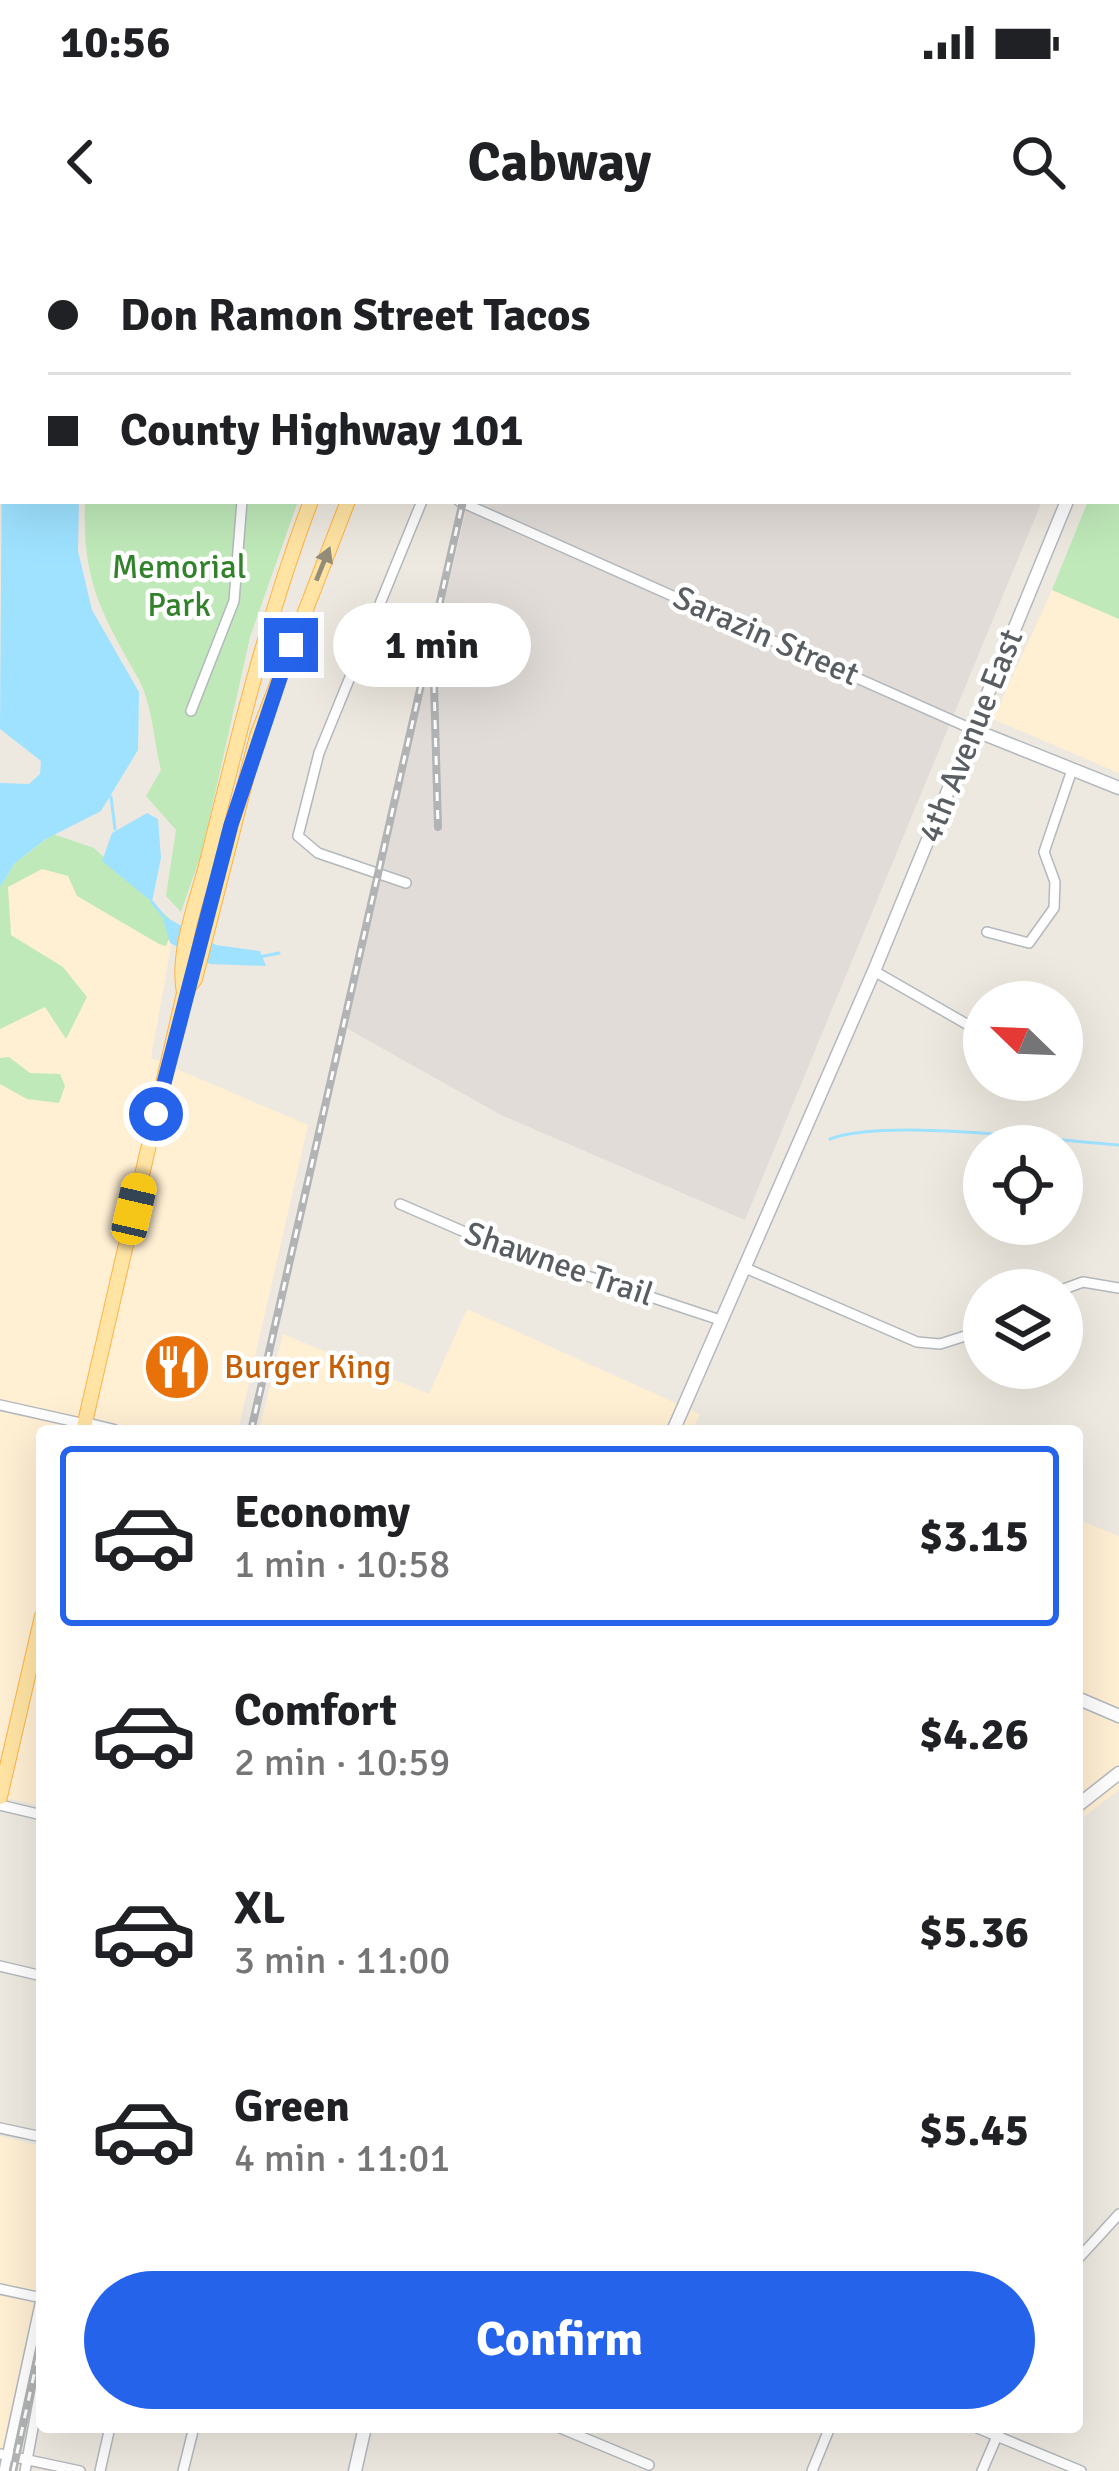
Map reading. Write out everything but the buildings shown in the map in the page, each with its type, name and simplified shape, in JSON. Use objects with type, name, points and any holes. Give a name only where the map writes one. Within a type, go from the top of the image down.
[{"type":"main road","points":[[84,1425],[250,689],[310,504]]},
{"type":"main road","points":[[206,899],[257,736],[347,504]]},
{"type":"main road","points":[[0,1801],[36,1642]]},
{"type":"street","points":[[191,710],[234,602],[242,504]]},
{"type":"street","points":[[406,884],[318,854],[298,836],[319,753],[421,504]]},
{"type":"street","name":"Sarazin Street","points":[[466,504],[974,730],[1119,788]]},
{"type":"street","name":"4th Avenue East","points":[[676,1425],[874,971],[1066,504]]},
{"type":"street","points":[[987,932],[1028,943],[1054,908],[1054,883],[1044,852],[1072,770]]},
{"type":"street","points":[[874,971],[963,1022]]},
{"type":"street","name":"Shawnee Trail","points":[[400,1204],[497,1246],[720,1320]]},
{"type":"street","points":[[743,1267],[917,1342],[940,1344],[963,1337]]},
{"type":"street","points":[[1083,1282],[1119,1288]]},
{"type":"street","points":[[0,1405],[76,1425]]},
{"type":"street","points":[[1083,1701],[1119,1716]]},
{"type":"street","points":[[1083,1801],[1119,1773]]},
{"type":"street","points":[[0,1801],[36,1813]]},
{"type":"street","points":[[0,1966],[36,1975]]},
{"type":"street","points":[[0,2128],[36,2136]]},
{"type":"street","points":[[1083,2253],[1119,2214]]},
{"type":"street","points":[[0,2289],[36,2296]]},
{"type":"street","points":[[4,2471],[3,2455],[36,2321]]},
{"type":"street","points":[[25,2471],[36,2414]]},
{"type":"street","points":[[100,2471],[109,2433]]},
{"type":"street","points":[[183,2471],[192,2433]]},
{"type":"street","points":[[355,2471],[364,2433]]},
{"type":"street","points":[[572,2433],[649,2465]]},
{"type":"street","points":[[812,2471],[828,2433]]},
{"type":"street","points":[[982,2471],[999,2433]]},
{"type":"street","points":[[1001,2433],[1081,2471]]},
{"type":"street","points":[[3,2455],[80,2471]]},
{"type":"shaded area","points":[[467,504],[1041,504],[745,1220],[501,1115],[346,1028]]},
{"type":"shaded area","points":[[1052,590],[1119,619],[1119,773],[993,719]]},
{"type":"shaded area","points":[[46,839],[118,872],[175,924],[151,1058],[308,1125],[239,1425],[36,1425],[36,1805],[0,1797],[0,889]]},
{"type":"shaded area","points":[[467,1309],[700,1414],[695,1425],[260,1425],[283,1334],[429,1394]]},
{"type":"shaded area","points":[[1083,1521],[1119,1536],[1119,1790],[1083,1817]]},
{"type":"shaded area","points":[[0,2136],[36,2145],[36,2303],[0,2462]]},
{"type":"green space","name":"Memorial Park","points":[[85,504],[297,504],[250,637],[202,852],[181,912],[166,896],[176,830],[146,796],[161,770],[150,711],[96,594]]},
{"type":"green space","points":[[1087,504],[1119,504],[1119,619],[1052,590]]},
{"type":"green space","points":[[53,834],[94,848],[175,924],[166,946],[159,944],[77,896],[68,876],[42,869],[8,887],[11,935],[63,967],[87,997],[66,1039],[45,1007],[0,1029],[0,887],[15,863]]},
{"type":"green space","points":[[9,1057],[30,1073],[60,1074],[65,1086],[59,1103],[27,1099],[0,1084],[0,1058]]},
{"type":"water","points":[[2,504],[79,504],[78,551],[92,610],[139,692],[138,750],[101,811],[46,839],[15,863],[0,887],[0,783],[29,784],[40,774],[41,761],[0,729]]},
{"type":"water","points":[[147,813],[158,819],[161,858],[152,902],[102,861],[112,833]]},
{"type":"water","points":[[162,915],[216,945],[260,951],[266,966],[210,964],[170,943]]},
{"type":"waterway","points":[[111,797],[115,829]]},
{"type":"waterway","points":[[152,902],[164,917]]},
{"type":"waterway","points":[[259,957],[279,953]]},
{"type":"waterway","points":[[830,1139],[928,1130],[1119,1145]]},
{"type":"railway","points":[[252,1425],[462,504]]},
{"type":"railway","points":[[434,684],[438,827]]},
{"type":"railway","points":[[13,2471],[36,2366]]},
{"type":"place","name":"Burger King","points":[[177,1367]]},
{"type":"route","points":[[156,1114],[184,994],[198,969],[231,825],[291,645]]}]
